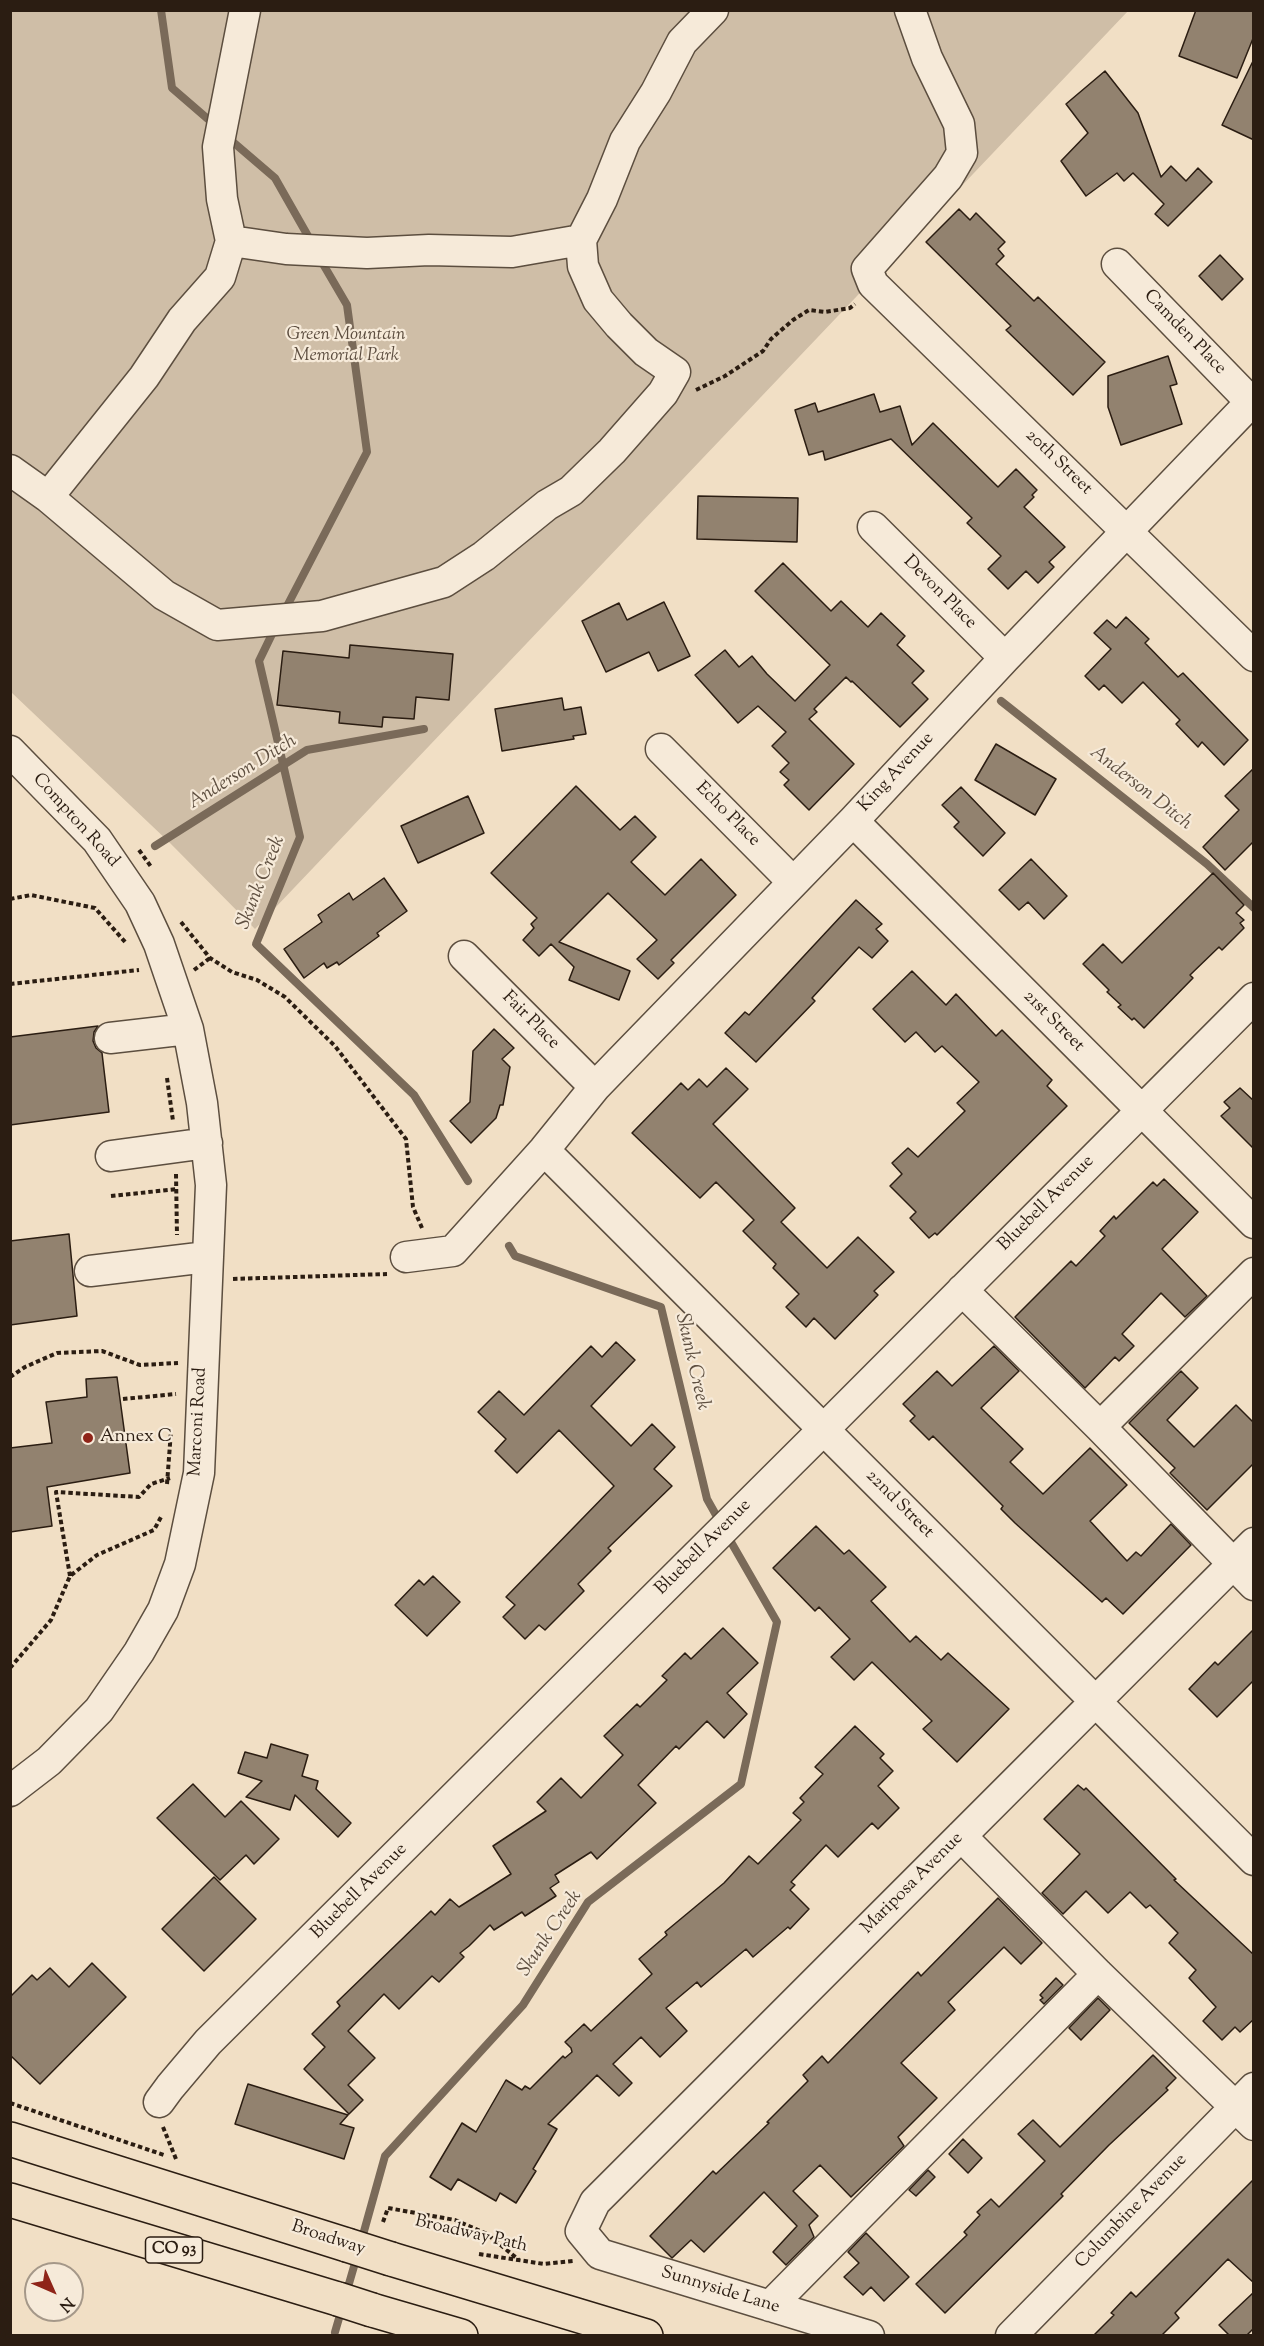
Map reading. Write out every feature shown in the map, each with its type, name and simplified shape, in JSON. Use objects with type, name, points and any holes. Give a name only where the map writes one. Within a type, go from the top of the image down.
[{"type":"main road","name":"Broadway","points":[[10,2139],[391,2259],[646,2336]]},
{"type":"main road","name":"CO 93","points":[[10,2200],[462,2336]]},
{"type":"street","points":[[48,497],[144,377],[182,320],[220,277],[231,241],[222,199],[218,147],[245,10]]},
{"type":"street","points":[[10,470],[48,497],[164,596],[217,625],[322,616],[444,582],[484,556],[547,505],[571,490],[612,451],[663,393],[675,372],[646,352],[598,300],[583,266],[581,240],[602,200],[625,141],[656,92],[682,42],[713,10]]},
{"type":"street","points":[[871,277],[948,177],[962,153],[959,124],[927,58],[910,10]]},
{"type":"street","points":[[231,241],[286,249],[367,253],[429,250],[512,252],[581,240]]},
{"type":"street","name":"Camden Place","points":[[1117,264],[1252,400]]},
{"type":"street","name":"20th Street","points":[[871,277],[1254,656]]},
{"type":"street","name":"King Avenue","points":[[399,1266],[453,1251],[544,1150],[595,1087],[853,821],[1005,658],[1252,400]]},
{"type":"street","name":"Devon Place","points":[[873,527],[1005,658]]},
{"type":"street","name":"Echo Place","points":[[661,749],[793,882]]},
{"type":"street","name":"Compton Road","points":[[10,751],[97,840],[123,875],[140,903],[172,979],[188,1029]]},
{"type":"street","name":"21st Street","points":[[853,821],[1254,1223]]},
{"type":"street","name":"Fair Place","points":[[464,956],[595,1087]]},
{"type":"street","name":"Bluebell Avenue","points":[[159,2102],[208,2042],[824,1430],[1254,998]]},
{"type":"street","points":[[110,1038],[188,1029]]},
{"type":"street","name":"Marconi Road","points":[[10,1791],[49,1761],[99,1710],[139,1652],[163,1610],[180,1564],[197,1480],[211,1185],[202,1103],[188,1029]]},
{"type":"street","points":[[111,1156],[207,1143]]},
{"type":"street","name":"22nd Street","points":[[544,1150],[1254,1860]]},
{"type":"street","points":[[90,1271],[207,1268]]},
{"type":"street","points":[[1100,1427],[1254,1273]]},
{"type":"street","points":[[962,1290],[1254,1585]]},
{"type":"street","name":"Mariposa Avenue","points":[[581,2231],[595,2202],[1254,1543]]},
{"type":"street","points":[[961,1836],[1098,1974],[1247,2107]]},
{"type":"street","points":[[770,2306],[1098,1974]]},
{"type":"street","name":"Columbine Avenue","points":[[1011,2336],[1247,2107]]},
{"type":"street","name":"Sunnyside Lane","points":[[581,2231],[600,2254],[869,2336]]},
{"type":"path","points":[[663,393],[686,395],[725,376],[763,351],[771,339],[809,310],[825,312],[850,308],[869,294],[871,277]]},
{"type":"path","points":[[188,932],[210,958],[232,972],[257,980],[285,997],[335,1046],[406,1139],[413,1207],[424,1234]]},
{"type":"path","points":[[10,984],[137,970],[172,979]]},
{"type":"path","points":[[111,1196],[211,1185]]},
{"type":"path","points":[[207,1268],[399,1266]]},
{"type":"path","points":[[10,1377],[25,1367],[57,1353],[102,1351],[140,1365],[202,1362]]},
{"type":"path","points":[[123,1399],[201,1392]]},
{"type":"path","points":[[70,1576],[56,1492],[139,1497],[151,1484],[168,1478],[197,1480]]},
{"type":"path","points":[[159,2102],[164,2129],[176,2159]]},
{"type":"path","points":[[383,2222],[388,2208],[455,2220],[487,2234],[519,2260]]},
{"type":"path","name":"Broadway Path","points":[[469,2252],[544,2264],[571,2262]]},
{"type":"green space","name":"Green Mountain Memorial Park","points":[[10,11],[1128,11],[255,929],[170,843],[11,692]]},
{"type":"building","points":[[1196,10],[1254,10],[1254,36],[1237,78],[1179,56]]},
{"type":"building","points":[[1254,59],[1254,140],[1222,125]]},
{"type":"building","points":[[1105,71],[1138,113],[1161,177],[1171,166],[1186,181],[1198,168],[1212,182],[1168,226],[1155,214],[1164,204],[1133,173],[1124,181],[1117,173],[1086,196],[1061,161],[1088,133],[1066,104]]},
{"type":"building","points":[[959,209],[970,220],[976,213],[1005,242],[998,249],[1004,256],[996,264],[1034,301],[1038,297],[1105,362],[1073,395],[1006,330],[1011,326],[926,242]]},
{"type":"building","points":[[1220,255],[1243,279],[1222,300],[1199,276]]},
{"type":"building","points":[[1168,356],[1177,384],[1170,386],[1182,424],[1121,445],[1108,407],[1108,376]]},
{"type":"building","points":[[874,394],[880,412],[900,406],[912,445],[933,423],[998,487],[1016,469],[1037,490],[1032,495],[1034,497],[1024,507],[1065,547],[1049,562],[1054,567],[1038,583],[1026,571],[1008,589],[988,569],[1001,556],[967,523],[972,518],[891,439],[825,460],[823,451],[809,455],[795,410],[815,403],[818,412]]},
{"type":"building","points":[[698,496],[798,498],[797,542],[697,539]]},
{"type":"building","points":[[783,563],[831,611],[841,601],[868,627],[881,613],[905,636],[897,645],[924,671],[912,683],[928,699],[900,727],[846,677],[814,709],[817,712],[809,719],[854,764],[809,810],[784,785],[789,780],[780,772],[789,763],[772,746],[786,732],[758,706],[738,723],[695,675],[725,650],[739,667],[752,656],[795,701],[830,665],[755,591]]},
{"type":"building","points":[[664,602],[690,656],[658,671],[649,652],[606,672],[582,621],[619,603],[627,620]]},
{"type":"building","points":[[1126,617],[1149,639],[1145,643],[1178,677],[1183,673],[1248,740],[1224,765],[1202,742],[1198,747],[1176,724],[1180,720],[1143,682],[1122,703],[1104,685],[1099,690],[1085,676],[1111,649],[1094,633],[1107,620],[1116,628]]},
{"type":"building","points":[[350,645],[453,654],[449,700],[416,697],[414,719],[383,717],[382,727],[339,723],[340,712],[277,705],[283,651],[349,658]]},
{"type":"building","points":[[562,698],[564,710],[581,707],[586,734],[573,736],[574,739],[502,751],[495,709]]},
{"type":"building","points":[[996,744],[1056,779],[1035,815],[975,780]]},
{"type":"building","points":[[1254,768],[1254,841],[1225,870],[1203,847],[1239,810],[1225,796]]},
{"type":"building","points":[[576,786],[620,830],[635,816],[656,837],[631,862],[665,895],[701,859],[736,895],[671,960],[674,963],[658,979],[637,959],[657,940],[608,893],[559,942],[630,971],[619,1000],[569,980],[574,967],[551,944],[539,956],[523,940],[534,928],[531,924],[537,918],[491,873]]},
{"type":"building","points":[[961,787],[1005,833],[983,856],[954,827],[959,822],[942,805]]},
{"type":"building","points":[[468,796],[484,833],[418,863],[401,826]]},
{"type":"building","points":[[1031,859],[1067,896],[1044,919],[1028,902],[1019,910],[999,890]]},
{"type":"building","points":[[1213,873],[1244,905],[1236,913],[1244,920],[1240,923],[1244,928],[1222,950],[1219,947],[1190,975],[1193,978],[1144,1028],[1118,1007],[1121,1005],[1107,992],[1109,990],[1083,964],[1103,944],[1122,963]]},
{"type":"building","points":[[384,878],[407,911],[377,933],[379,936],[339,965],[337,962],[327,968],[324,963],[304,978],[284,949],[322,922],[318,915],[349,893],[353,900]]},
{"type":"building","points":[[856,900],[882,924],[876,929],[888,941],[872,958],[859,947],[812,998],[815,1001],[756,1062],[725,1033],[745,1012],[749,1015]]},
{"type":"building","points":[[912,971],[946,1005],[956,994],[996,1036],[1002,1030],[1052,1080],[1047,1086],[1067,1106],[937,1235],[935,1233],[929,1238],[910,1218],[916,1212],[890,1186],[902,1174],[892,1163],[908,1148],[918,1157],[965,1111],[957,1103],[979,1082],[942,1046],[935,1052],[916,1032],[905,1042],[873,1009]]},
{"type":"building","points":[[98,1026],[94,1032],[93,1041],[102,1053],[109,1112],[10,1125],[10,1037]]},
{"type":"building","points":[[494,1029],[514,1048],[502,1059],[510,1067],[503,1105],[500,1105],[496,1118],[471,1143],[450,1121],[470,1102],[473,1051]]},
{"type":"building","points":[[726,1068],[748,1089],[713,1124],[795,1208],[781,1222],[827,1268],[858,1237],[894,1272],[874,1291],[878,1295],[835,1339],[814,1318],[806,1327],[786,1307],[799,1294],[773,1268],[776,1264],[743,1231],[754,1220],[716,1182],[700,1198],[632,1133],[681,1083],[688,1090],[699,1079],[707,1087]]},
{"type":"building","points":[[1240,1088],[1254,1101],[1254,1149],[1221,1116],[1230,1108],[1224,1102]]},
{"type":"building","points":[[1164,1179],[1198,1212],[1162,1249],[1207,1296],[1185,1317],[1161,1293],[1122,1334],[1134,1346],[1119,1361],[1115,1357],[1085,1388],[1015,1317],[1071,1261],[1076,1266],[1105,1236],[1100,1231],[1114,1216],[1116,1219],[1153,1182],[1157,1186]]},
{"type":"building","points":[[69,1234],[77,1316],[10,1325],[10,1241]]},
{"type":"building","points":[[616,1342],[635,1360],[591,1406],[631,1446],[652,1424],[675,1447],[654,1469],[672,1486],[608,1548],[611,1551],[578,1584],[584,1591],[545,1630],[539,1625],[525,1639],[503,1617],[515,1605],[506,1597],[614,1486],[559,1430],[517,1473],[495,1451],[506,1439],[478,1412],[499,1391],[524,1415],[591,1346],[602,1357]]},
{"type":"building","points":[[994,1346],[1019,1371],[981,1408],[1023,1449],[1010,1462],[1043,1494],[1090,1448],[1127,1485],[1090,1521],[1127,1561],[1136,1552],[1141,1556],[1171,1524],[1191,1545],[1123,1614],[1106,1598],[1102,1602],[1015,1523],[1001,1509],[1003,1506],[933,1436],[929,1440],[910,1421],[915,1416],[903,1404],[937,1371],[952,1386]]},
{"type":"building","points":[[1181,1371],[1198,1388],[1167,1420],[1194,1447],[1236,1405],[1254,1423],[1254,1463],[1207,1510],[1170,1473],[1175,1468],[1129,1423]]},
{"type":"building","name":"Annex C","points":[[117,1377],[130,1473],[47,1487],[52,1526],[10,1532],[10,1448],[52,1443],[46,1402],[87,1397],[86,1379]]},
{"type":"building","points":[[816,1526],[844,1554],[849,1550],[886,1587],[871,1601],[910,1642],[916,1636],[941,1660],[948,1653],[1009,1709],[957,1762],[923,1729],[932,1721],[872,1662],[854,1680],[831,1657],[850,1639],[819,1607],[815,1611],[773,1568]]},
{"type":"building","points":[[433,1576],[460,1602],[427,1636],[395,1605],[419,1580],[424,1585]]},
{"type":"building","points":[[723,1628],[758,1663],[727,1693],[747,1714],[724,1738],[707,1721],[679,1749],[676,1746],[638,1785],[656,1803],[597,1859],[591,1852],[555,1875],[559,1882],[550,1888],[556,1896],[525,1916],[522,1912],[494,1930],[490,1925],[460,1953],[464,1957],[439,1982],[432,1976],[399,2009],[384,1994],[348,2031],[375,2058],[348,2085],[363,2100],[349,2114],[304,2069],[325,2047],[312,2034],[340,2006],[337,2002],[431,1911],[435,1915],[450,1899],[459,1907],[511,1874],[493,1846],[546,1811],[537,1802],[561,1778],[581,1798],[623,1755],[604,1736],[637,1704],[640,1707],[667,1680],[662,1676],[685,1653],[691,1659]]},
{"type":"building","points":[[1254,1629],[1254,1680],[1217,1717],[1189,1689],[1215,1662],[1218,1665]]},
{"type":"building","points":[[855,1726],[884,1754],[880,1758],[893,1771],[878,1786],[899,1808],[878,1829],[872,1823],[838,1857],[826,1845],[791,1882],[795,1885],[790,1890],[809,1909],[790,1929],[788,1927],[753,1957],[746,1949],[701,1987],[697,1982],[666,2008],[687,2031],[660,2057],[641,2037],[613,2064],[632,2083],[619,2096],[597,2075],[548,2124],[557,2129],[533,2169],[536,2171],[516,2203],[500,2193],[496,2201],[458,2179],[451,2190],[430,2177],[462,2123],[476,2132],[506,2080],[522,2090],[525,2086],[530,2089],[563,2056],[565,2058],[572,2052],[565,2042],[584,2024],[591,2031],[652,1974],[639,1959],[667,1935],[665,1932],[724,1883],[749,1856],[758,1864],[801,1820],[793,1813],[804,1802],[800,1798],[823,1774],[815,1767]]},
{"type":"building","points":[[271,1744],[308,1755],[302,1776],[318,1781],[316,1789],[351,1823],[338,1837],[295,1795],[290,1810],[246,1797],[262,1781],[238,1773],[245,1752],[267,1758]]},
{"type":"building","points":[[193,1784],[225,1817],[241,1801],[279,1839],[254,1864],[246,1855],[220,1880],[157,1818]]},
{"type":"building","points":[[1078,1785],[1084,1790],[1086,1788],[1176,1879],[1174,1880],[1254,1955],[1254,2019],[1240,2032],[1235,2027],[1222,2040],[1203,2021],[1216,2007],[1189,1978],[1196,1970],[1169,1943],[1178,1933],[1150,1905],[1146,1908],[1130,1892],[1108,1913],[1086,1891],[1063,1914],[1042,1893],[1080,1854],[1044,1819]]},
{"type":"building","points":[[214,1877],[256,1919],[204,1971],[162,1929]]},
{"type":"building","points":[[998,1898],[1042,1943],[1021,1964],[1004,1947],[948,2002],[955,2010],[901,2063],[937,2098],[898,2137],[904,2146],[851,2197],[820,2165],[793,2191],[818,2216],[809,2225],[814,2237],[786,2265],[773,2252],[797,2226],[764,2192],[704,2252],[691,2240],[672,2258],[650,2236],[713,2171],[716,2174],[769,2123],[767,2122],[808,2081],[803,2075],[822,2056],[828,2063],[918,1972],[921,1976]]},
{"type":"building","points":[[92,1963],[126,1997],[40,2084],[10,2055],[10,1997],[32,1975],[37,1980],[50,1968],[69,1987]]},
{"type":"building","points":[[1056,1978],[1063,1985],[1044,2004],[1040,2000],[1043,1998],[1040,1995]]},
{"type":"building","points":[[1098,1998],[1110,2010],[1081,2040],[1069,2028]]},
{"type":"building","points":[[1153,2055],[1176,2078],[1166,2088],[1168,2090],[1109,2145],[1061,2194],[1063,2196],[945,2313],[916,2284],[967,2235],[964,2232],[980,2215],[977,2212],[991,2199],[999,2207],[1045,2161],[1018,2134],[1033,2120],[1060,2147]]},
{"type":"building","points":[[248,2084],[348,2115],[340,2124],[354,2128],[344,2159],[235,2124]]},
{"type":"building","points":[[963,2139],[982,2158],[968,2173],[949,2154]]},
{"type":"building","points":[[928,2170],[935,2177],[916,2196],[909,2190]]},
{"type":"building","points":[[1254,2179],[1254,2283],[1228,2259],[1175,2313],[1179,2318],[1161,2336],[1093,2336],[1114,2315],[1111,2313],[1131,2292],[1136,2297]]},
{"type":"building","points":[[866,2233],[909,2277],[884,2301],[871,2287],[863,2295],[844,2277],[859,2263],[848,2252]]},
{"type":"building","points":[[1254,2292],[1254,2328],[1246,2336],[1230,2336],[1219,2325]]},
{"type":"waterway","name":"Skunk Creek","points":[[161,10],[172,88],[209,120]]},
{"type":"waterway","name":"Skunk Creek","points":[[233,142],[275,178],[308,236]]},
{"type":"waterway","name":"Skunk Creek","points":[[286,608],[367,452],[347,305],[323,264]]},
{"type":"waterway","name":"Skunk Creek","points":[[274,630],[259,661],[300,837],[256,944],[414,1095],[468,1181]]},
{"type":"waterway","name":"Anderson Ditch","points":[[1001,701],[1207,864],[1254,908]]},
{"type":"waterway","name":"Skunk Creek","points":[[155,846],[307,750],[424,729]]},
{"type":"waterway","name":"Skunk Creek","points":[[509,1246],[515,1256],[661,1307],[707,1499],[716,1515]]},
{"type":"waterway","name":"Skunk Creek","points":[[361,2242],[385,2156],[523,2005],[588,1902],[741,1784],[777,1622],[731,1542]]},
{"type":"waterway","name":"Skunk Creek","points":[[346,2294],[357,2256]]},
{"type":"waterway","name":"Skunk Creek","points":[[335,2332],[342,2308]]},
{"type":"place","name":"Annex C","points":[[88,1438]]}]
